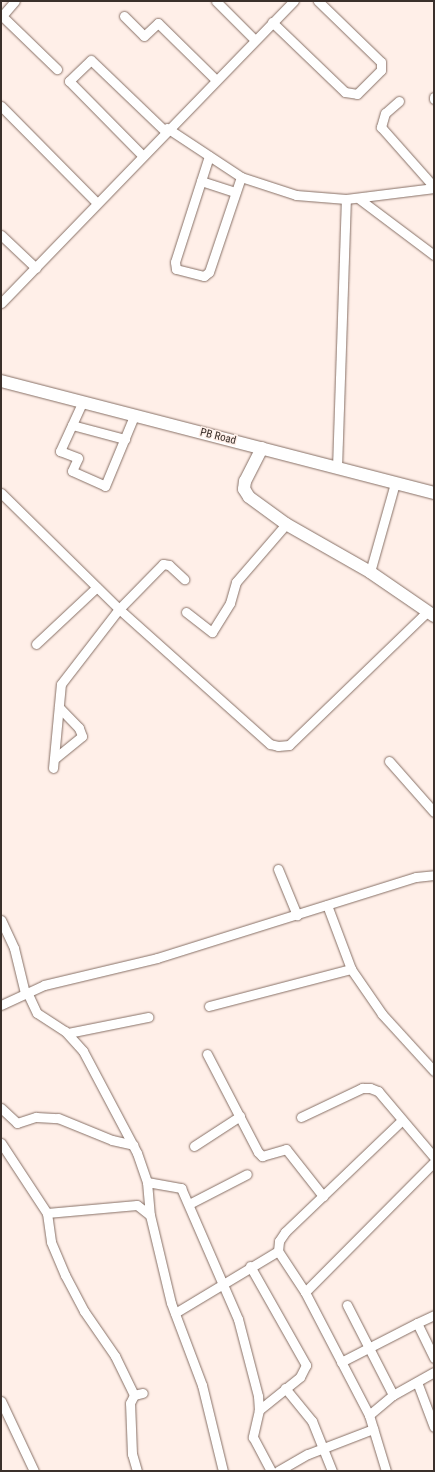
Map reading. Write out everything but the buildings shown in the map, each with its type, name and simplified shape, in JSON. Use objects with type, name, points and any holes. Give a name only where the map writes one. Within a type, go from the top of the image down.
[{"type":"street","points":[[15,1],[1,16],[57,69]]},
{"type":"street","points":[[216,1],[255,40]]},
{"type":"street","points":[[1,303],[166,130],[294,1]]},
{"type":"street","points":[[272,22],[345,92],[357,94],[381,70],[382,62],[318,1]]},
{"type":"street","points":[[124,16],[144,36],[158,23],[216,80]]},
{"type":"street","points":[[142,155],[69,81],[91,60],[166,130],[210,156],[241,177],[296,195],[346,199],[434,187]]},
{"type":"street","points":[[399,101],[385,113],[381,127],[434,187]]},
{"type":"street","points":[[1,106],[97,203]]},
{"type":"street","points":[[210,156],[175,262],[176,269],[206,276],[241,177]]},
{"type":"street","points":[[201,181],[235,192]]},
{"type":"street","points":[[358,198],[434,255]]},
{"type":"street","points":[[337,468],[346,199]]},
{"type":"street","points":[[1,235],[36,268]]},
{"type":"street","name":"PB Road","points":[[1,381],[434,493]]},
{"type":"street","points":[[82,403],[60,451],[78,458],[72,471],[106,486],[134,416]]},
{"type":"street","points":[[72,425],[125,439]]},
{"type":"street","points":[[1,493],[119,609],[270,744],[278,746],[289,745],[431,614],[370,572],[286,524],[256,503],[244,489],[262,448]]},
{"type":"street","points":[[370,572],[395,483]]},
{"type":"street","points":[[186,612],[212,632],[230,603],[236,582],[286,524]]},
{"type":"street","points":[[53,768],[59,707],[64,678],[119,609],[163,564],[169,565],[184,578]]},
{"type":"street","points":[[36,644],[97,587]]},
{"type":"street","points":[[54,759],[82,736],[79,728],[59,707]]},
{"type":"street","points":[[389,761],[434,812]]},
{"type":"street","points":[[278,869],[296,915]]},
{"type":"street","points":[[1,1005],[44,985],[157,958],[416,877],[434,875]]},
{"type":"street","points":[[327,905],[351,969],[382,1014],[434,1071]]},
{"type":"street","points":[[1,920],[26,993],[37,1013],[68,1033],[83,1051],[133,1145],[147,1182],[150,1215],[175,1313],[202,1385],[223,1471]]},
{"type":"street","points":[[209,1006],[351,969]]},
{"type":"street","points":[[68,1033],[148,1017]]},
{"type":"street","points":[[207,1054],[258,1152],[262,1156],[286,1149],[323,1196]]},
{"type":"street","points":[[301,1117],[362,1088],[370,1088],[378,1091],[434,1158]]},
{"type":"street","points":[[1,1108],[17,1123],[36,1117],[58,1118],[112,1140],[133,1145]]},
{"type":"street","points":[[194,1146],[240,1116]]},
{"type":"street","points":[[386,1471],[369,1415],[305,1292],[278,1250],[279,1241],[285,1232],[402,1120]]},
{"type":"street","points":[[1,1143],[47,1214],[51,1242],[65,1275],[84,1311],[115,1356],[138,1394],[130,1403],[130,1427],[137,1471]]},
{"type":"street","points":[[305,1292],[434,1162]]},
{"type":"street","points":[[189,1204],[247,1174]]},
{"type":"street","points":[[147,1182],[182,1188],[189,1204],[221,1283],[238,1319],[259,1410],[253,1438],[271,1471]]},
{"type":"street","points":[[47,1214],[137,1205],[150,1215]]},
{"type":"street","points":[[175,1313],[221,1283],[278,1250]]},
{"type":"street","points":[[250,1266],[306,1365],[300,1377],[259,1410]]},
{"type":"street","points":[[347,1305],[393,1395]]},
{"type":"street","points":[[341,1362],[369,1346],[434,1315]]},
{"type":"street","points":[[416,1323],[434,1358]]},
{"type":"street","points":[[369,1415],[393,1395],[434,1372]]},
{"type":"street","points":[[417,1382],[434,1427]]},
{"type":"street","points":[[285,1388],[312,1421],[324,1447],[332,1471]]},
{"type":"street","points":[[1,1401],[34,1471]]},
{"type":"street","points":[[278,1471],[324,1447],[373,1429]]}]
